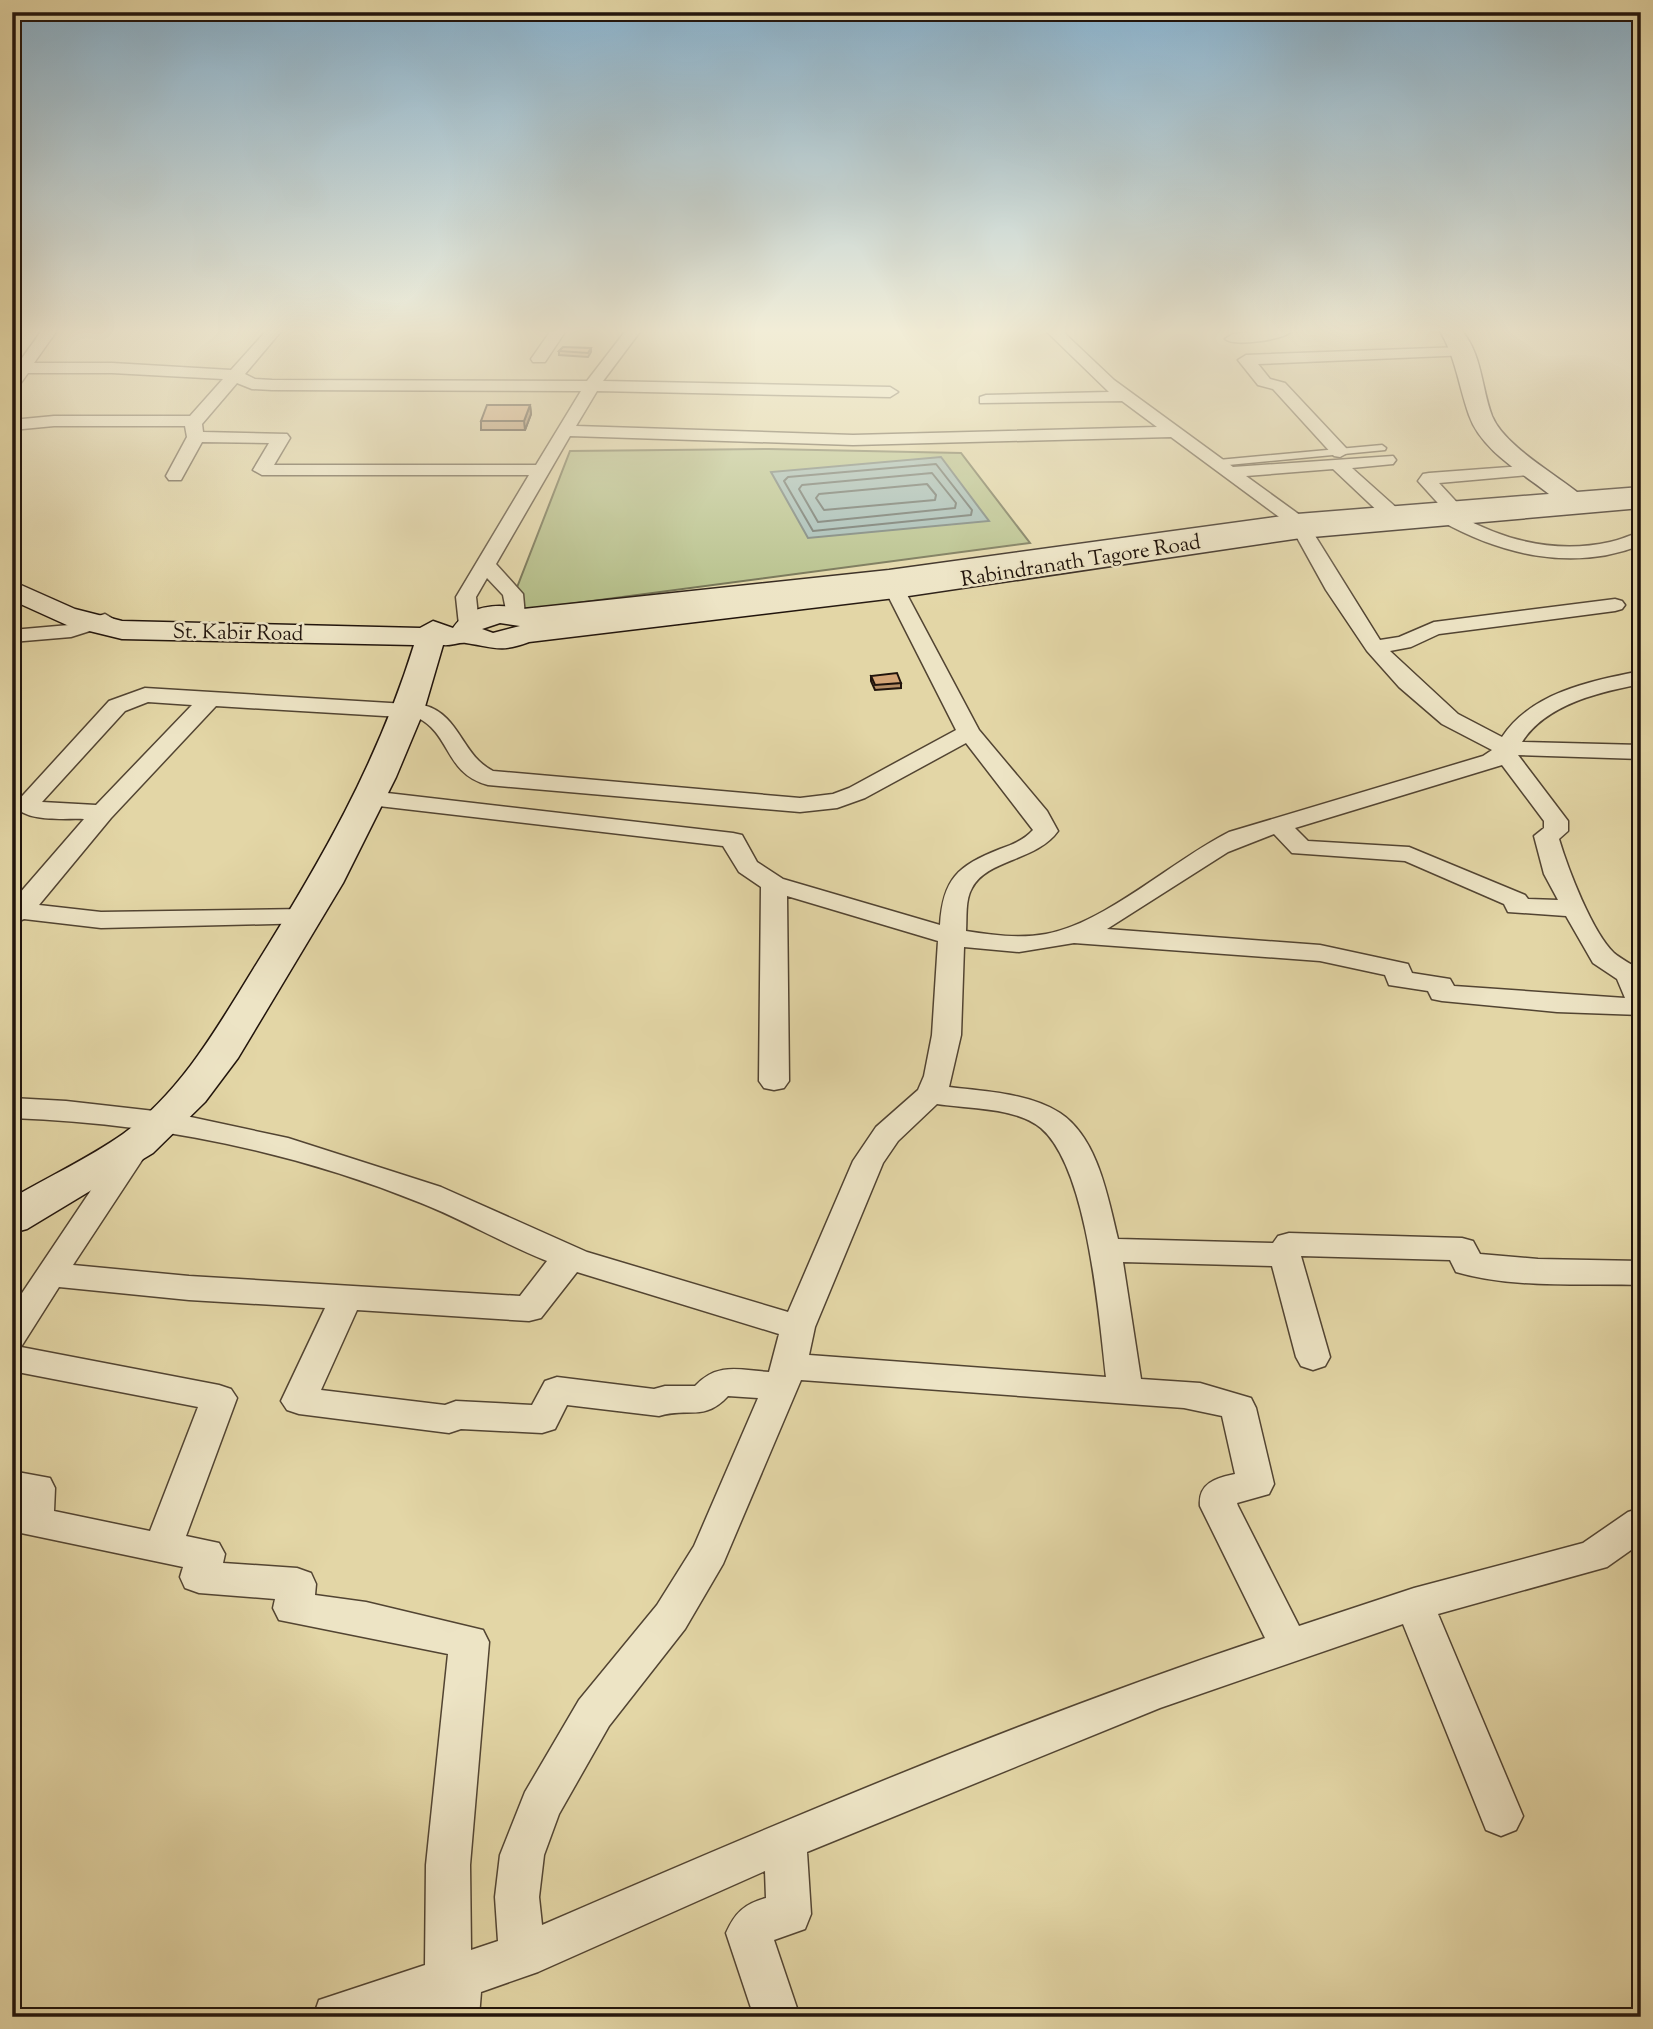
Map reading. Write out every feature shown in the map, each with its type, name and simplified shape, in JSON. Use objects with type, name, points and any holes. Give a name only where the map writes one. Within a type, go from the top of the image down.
[{"type":"main road","points":[[1486,424],[1499,443],[1584,502]]},
{"type":"main road","points":[[1491,431],[1515,443],[1584,502]]},
{"type":"main road","name":"Rabindranath Tagore Road","points":[[1584,502],[1641,494]]},
{"type":"main road","name":"Rabindranath Tagore Road","points":[[1299,526],[1584,502],[1641,500]]},
{"type":"main road","name":"Rabindranath Tagore Road","points":[[470,630],[498,641],[520,623],[892,584],[1392,514],[1451,513]]},
{"type":"main road","name":"St. Kabir Road","points":[[12,576],[97,623]]},
{"type":"main road","name":"St. Kabir Road","points":[[12,589],[43,606],[97,623],[177,633],[432,634],[470,630]]},
{"type":"main road","points":[[12,1218],[151,1133],[191,1093],[224,1049],[304,917],[370,798],[408,710],[432,634]]},
{"type":"street","points":[[101,424],[195,429],[281,438],[262,470],[541,470]]},
{"type":"street","points":[[176,476],[199,424]]},
{"type":"street","points":[[470,630],[466,597],[569,424]]},
{"type":"street","points":[[1164,424],[1299,526],[1374,647],[1407,682],[1450,719],[1506,750],[1635,752],[1641,776]]},
{"type":"street","points":[[1310,424],[1338,458],[1392,514]]},
{"type":"street","points":[[565,431],[853,440],[1175,432]]},
{"type":"street","points":[[1225,468],[1385,454]]},
{"type":"street","points":[[1535,470],[1429,478],[1427,481],[1451,513],[1496,541],[1574,552],[1602,550],[1641,538]]},
{"type":"street","points":[[485,564],[513,594],[520,623]]},
{"type":"street","points":[[522,1956],[517,1897],[522,1854],[540,1806],[594,1713],[671,1617],[710,1553],[785,1376],[797,1327],[868,1161],[887,1134],[931,1094],[942,1074],[956,898],[965,879],[983,866],[1035,841],[1046,831],[1038,816],[969,732],[892,584]]},
{"type":"street","points":[[1374,647],[1404,643],[1427,630],[1445,626],[1615,605]]},
{"type":"street","points":[[12,636],[45,635],[97,623]]},
{"type":"street","points":[[736,800],[733,839],[739,858],[753,873],[774,884],[951,937],[1000,945],[1027,945],[1074,935],[1098,924],[1215,848],[1277,823],[1491,761],[1506,750],[1527,721],[1553,705],[1597,686],[1641,677]]},
{"type":"street","points":[[102,813],[33,809],[26,805],[28,799],[123,701],[145,695],[423,712],[442,722],[461,762],[472,772],[488,778],[800,805],[837,801],[969,732]]},
{"type":"street","points":[[15,913],[102,813],[210,699]]},
{"type":"street","points":[[1074,935],[1320,953],[1398,970],[1399,979],[1440,985],[1441,993],[1558,1004],[1641,1005],[1629,975],[1603,957],[1575,909],[1557,874],[1546,836],[1556,831],[1556,821],[1506,750]]},
{"type":"street","points":[[370,798],[733,839]]},
{"type":"street","points":[[1277,823],[1301,848],[1409,854],[1516,900],[1517,906],[1575,909]]},
{"type":"street","points":[[774,884],[774,1081]]},
{"type":"street","points":[[15,913],[101,920],[304,917]]},
{"type":"street","points":[[931,1094],[1020,1109],[1049,1120],[1065,1131],[1085,1171],[1103,1250],[1125,1392]]},
{"type":"street","points":[[12,1108],[151,1133],[292,1146],[432,1194],[575,1259],[637,1281],[797,1327]]},
{"type":"street","points":[[12,1337],[50,1274],[151,1133]]},
{"type":"street","points":[[1313,1357],[1285,1255],[1289,1244],[1462,1249],[1468,1264],[1538,1271],[1641,1273]]},
{"type":"street","points":[[1103,1250],[1285,1255]]},
{"type":"street","points":[[50,1274],[189,1288],[529,1309],[560,1267],[575,1259]]},
{"type":"street","points":[[346,1298],[299,1401],[449,1419],[456,1415],[542,1419],[557,1390],[659,1403],[665,1399],[704,1399],[720,1382],[785,1376],[1125,1392],[1229,1402],[1238,1408],[1256,1485],[1224,1491],[1218,1496],[1219,1506],[1289,1647]]},
{"type":"street","points":[[12,1358],[219,1398],[162,1549]]},
{"type":"street","points":[[12,1486],[37,1488],[34,1522],[162,1549],[206,1554],[199,1577],[297,1584],[293,1608],[366,1619],[469,1642],[448,1865],[454,1993]]},
{"type":"street","points":[[336,2017],[454,1993],[522,1956],[785,1841],[1150,1694],[1414,1604],[1594,1556],[1637,1537]]},
{"type":"street","points":[[1414,1604],[1501,1816]]},
{"type":"street","points":[[777,2017],[749,1933],[759,1922],[789,1914],[785,1841]]},
{"type":"green space","points":[[769,449],[961,453],[1030,543],[524,610],[516,590],[570,451]]},
{"type":"water","points":[[941,457],[989,521],[808,538],[771,472]]},
{"type":"building","points":[[897,673],[901,683],[875,685],[871,676]]}]
